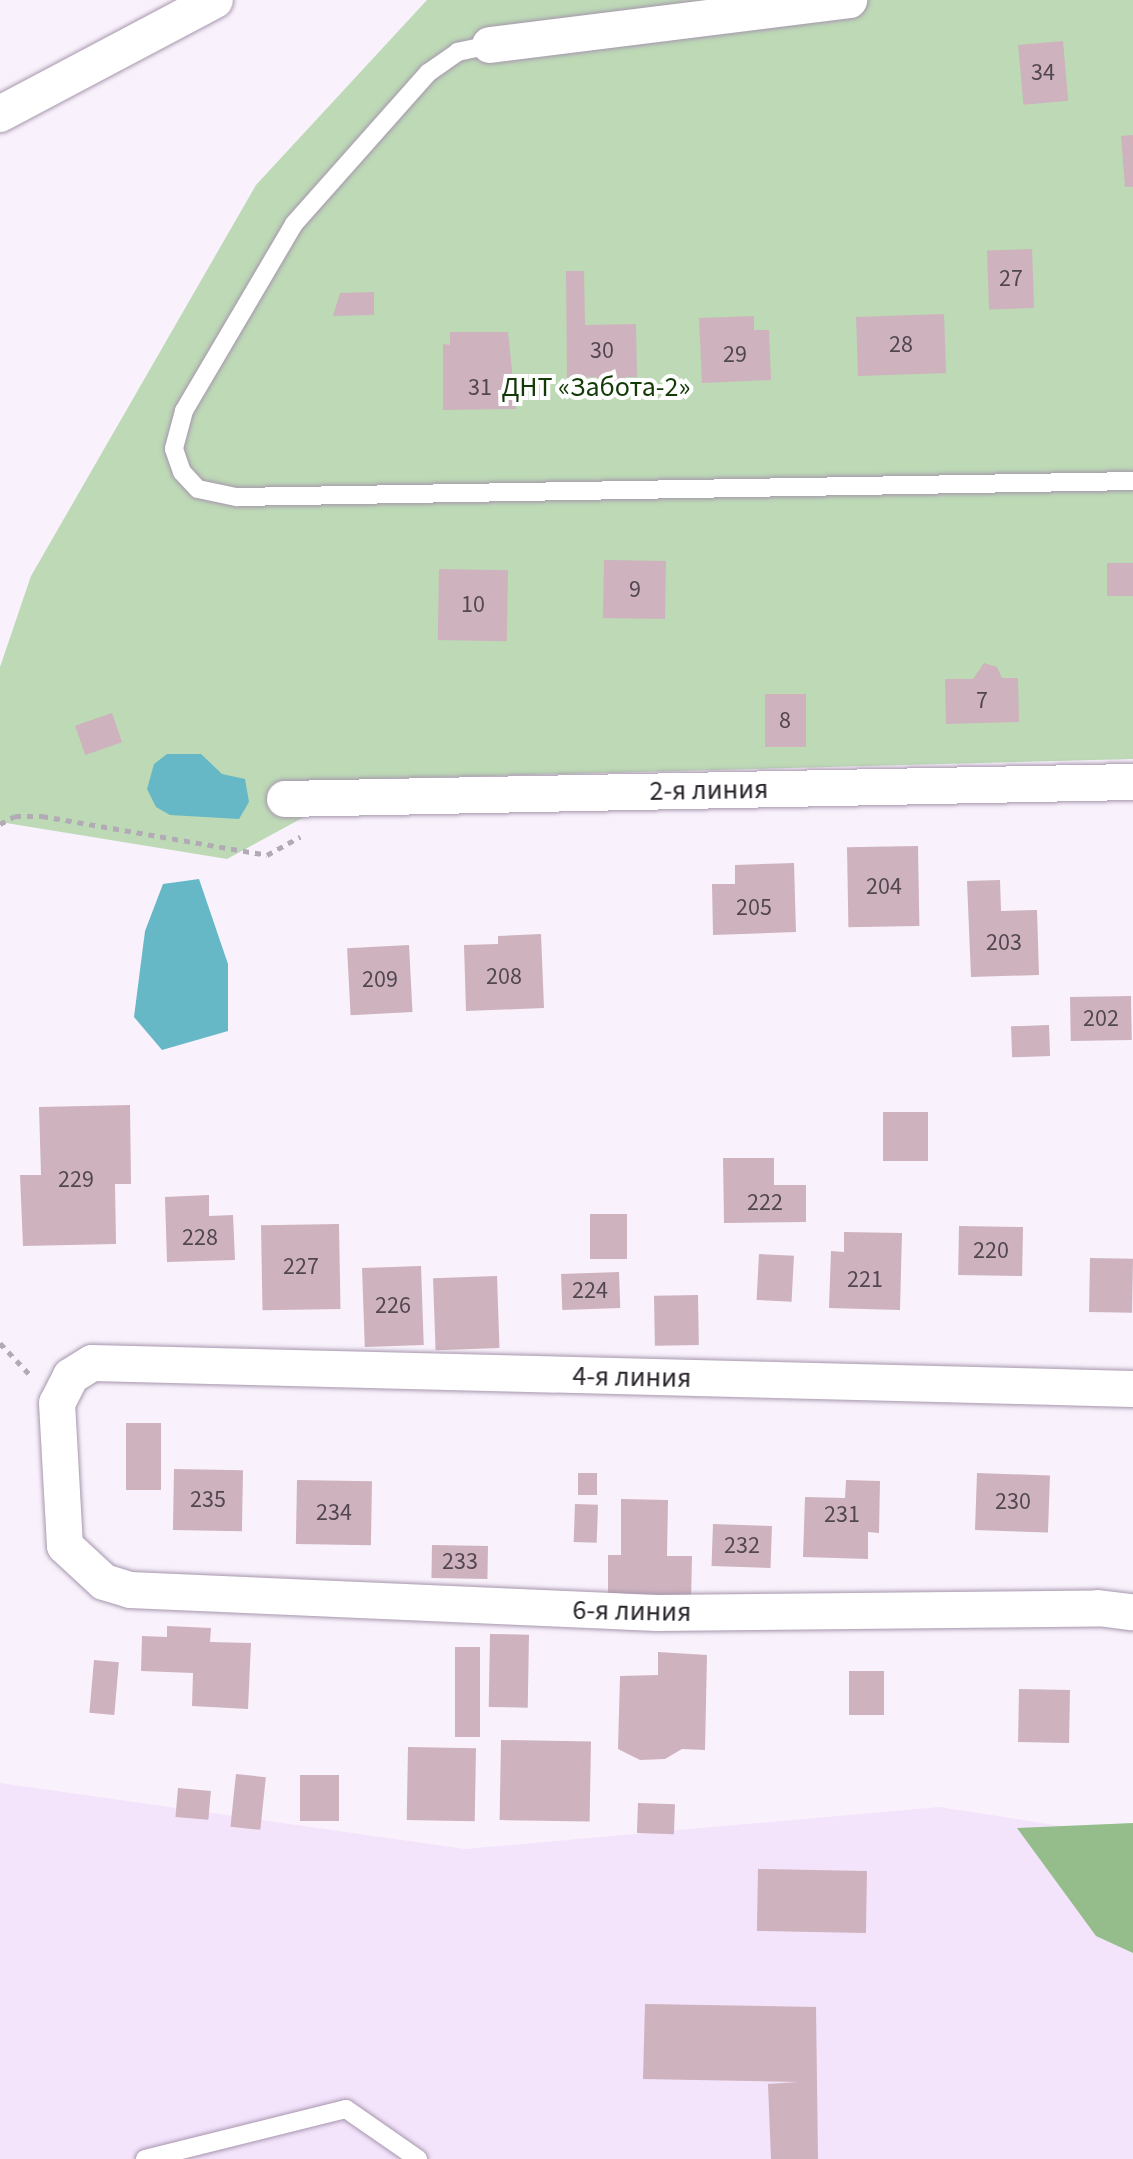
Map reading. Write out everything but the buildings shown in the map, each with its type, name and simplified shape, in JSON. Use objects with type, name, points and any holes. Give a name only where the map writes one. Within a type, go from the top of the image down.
[{"type":"street","points":[[0,114],[215,0]]},
{"type":"street","points":[[490,45],[849,0]]},
{"type":"street","name":"2-я линия","points":[[285,799],[1133,782]]},
{"type":"street","name":"4-я линия","points":[[130,1590],[104,1582],[65,1546],[57,1403],[71,1376],[92,1363],[1133,1389]]},
{"type":"street","name":"6-я линия","points":[[130,1590],[657,1613],[1098,1608],[1133,1612]]},
{"type":"lane","points":[[490,45],[458,52],[428,73],[294,224],[184,411],[174,449],[182,472],[198,489],[237,497],[1133,481]]},
{"type":"lane","points":[[145,2159],[346,2109],[418,2159]]},
{"type":"path","points":[[0,824],[15,816],[42,816],[267,855],[310,830]]},
{"type":"shaded area","points":[[0,1783],[465,1849],[939,1807],[1133,1837],[1133,2159],[0,2159]]},
{"type":"green space","name":"ДНТ «Забота-2»","points":[[427,0],[1133,0],[1133,759],[374,779],[227,859],[0,822],[0,667],[31,576],[256,185]]},
{"type":"green space","points":[[1133,1823],[1133,1953],[1096,1936],[1017,1828]]},
{"type":"water","points":[[167,754],[201,754],[222,774],[245,779],[249,802],[239,819],[170,815],[156,807],[147,789],[154,764]]},
{"type":"water","points":[[199,879],[228,964],[228,1031],[162,1050],[134,1017],[145,931],[163,884]]}]
